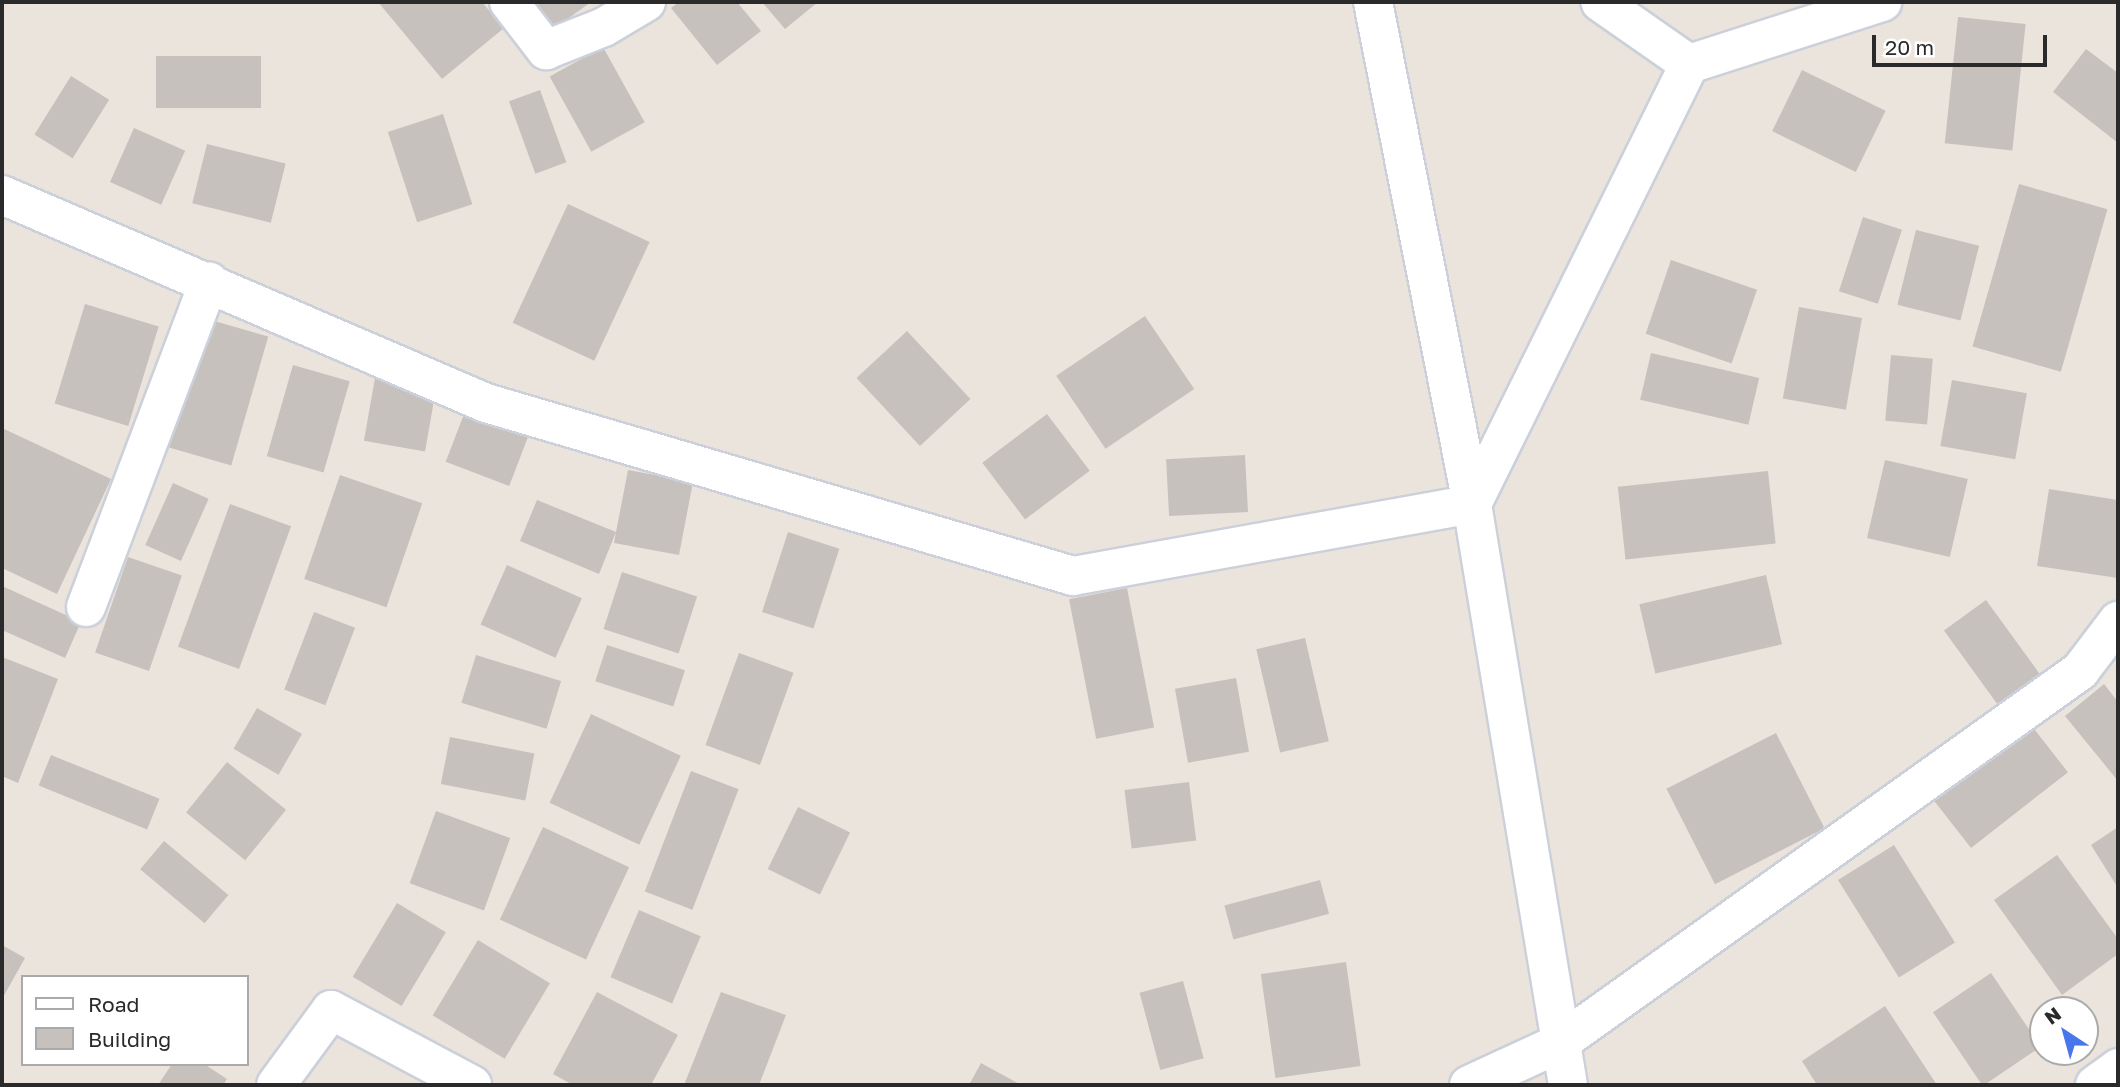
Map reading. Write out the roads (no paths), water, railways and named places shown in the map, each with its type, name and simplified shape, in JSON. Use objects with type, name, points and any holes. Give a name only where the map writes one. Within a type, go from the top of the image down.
[{"type":"street","points":[[509,2],[546,50],[604,27],[646,2]]},
{"type":"street","points":[[1373,2],[1472,504],[1558,1044],[1568,1085]]},
{"type":"street","points":[[1600,2],[1689,64]]},
{"type":"street","points":[[1472,504],[1689,64],[1882,2]]},
{"type":"street","points":[[2,195],[209,281],[486,403],[1073,576],[1472,504]]},
{"type":"street","points":[[86,607],[209,281]]},
{"type":"street","points":[[1469,1085],[1558,1044],[2080,671],[2118,621]]},
{"type":"street","points":[[276,1085],[331,1010],[472,1085]]},
{"type":"street","points":[[2095,1085],[2118,1068]]}]
